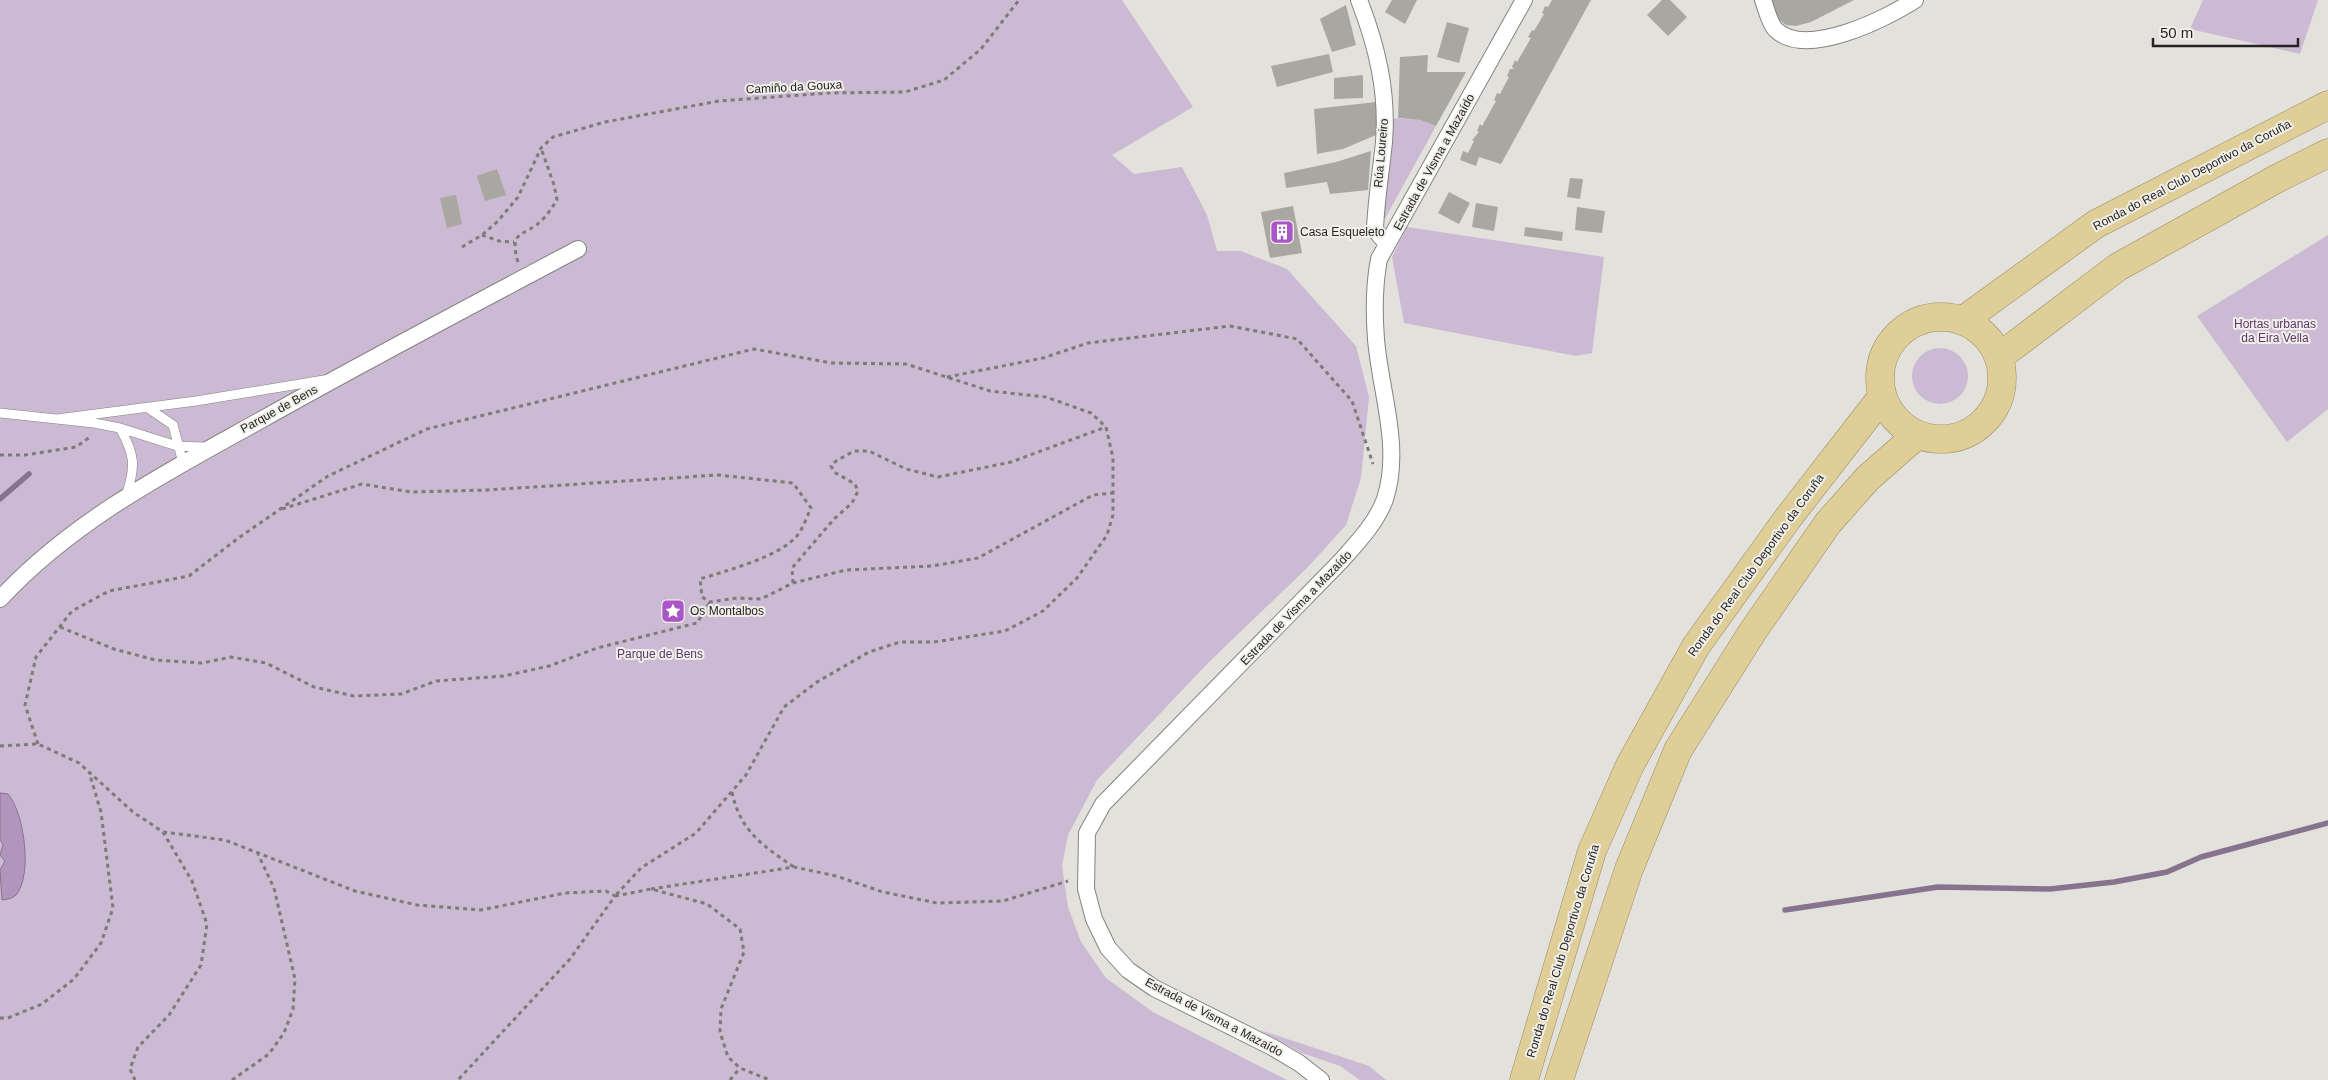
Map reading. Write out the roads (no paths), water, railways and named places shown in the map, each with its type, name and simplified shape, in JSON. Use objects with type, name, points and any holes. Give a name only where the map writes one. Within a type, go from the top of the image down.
[{"type":"highway","name":"Ronda do Real Club Deportivo da Coruña","points":[[1962,321],[2096,224],[2266,135],[2328,105]]},
{"type":"highway","points":[[1999,357],[2118,267],[2278,178],[2328,153]]},
{"type":"highway","points":[[1945,317],[1962,321],[1978,329],[1990,342],[1999,357],[2002,374],[2001,391],[1995,407],[1985,421],[1970,432],[1953,438],[1935,439],[1917,435],[1902,426],[1890,413],[1882,398],[1879,381],[1881,365],[1886,350],[1896,336],[1910,325],[1927,319],[1945,317]]},
{"type":"highway","name":"Ronda do Real Club Deportivo da Coruña","points":[[1524,1080],[1592,851],[1630,765],[1696,646],[1788,518],[1882,398]]},
{"type":"highway","points":[[1560,1080],[1629,869],[1678,750],[1753,631],[1828,523],[1868,478],[1917,435]]},
{"type":"street","name":"Rúa Loureiro","points":[[1359,0],[1372,34],[1381,68],[1385,107],[1384,142],[1375,230],[1387,244]]},
{"type":"street","name":"Estrada de Visma a Mazaído","points":[[1321,1080],[1299,1062],[1154,988],[1128,970],[1108,948],[1094,919],[1086,889],[1085,871],[1088,833],[1103,804],[1341,562],[1369,528],[1384,501],[1391,468],[1390,430],[1376,340],[1376,276],[1379,259],[1524,0]]},
{"type":"street","points":[[1763,0],[1774,28],[1785,35],[1797,38],[1817,38],[1836,37],[1867,26],[1898,11],[1915,0]]},
{"type":"street","name":"Parque de Bens","points":[[0,599],[76,530],[126,496],[337,378],[578,249]]},
{"type":"lane","points":[[57,418],[148,408],[337,378]]},
{"type":"lane","points":[[148,408],[173,425],[183,463]]},
{"type":"lane","points":[[0,413],[94,423],[120,428],[177,446],[191,448],[213,446]]},
{"type":"lane","points":[[120,428],[132,449],[133,476],[126,496]]},
{"type":"waterway","points":[[0,499],[29,474]]},
{"type":"waterway","points":[[1785,910],[1938,887],[2050,889],[2114,882],[2167,872],[2201,857],[2328,823]]},
{"type":"place","name":"Casa Esqueleto","points":[[1282,232]]},
{"type":"place","name":"Os Montalbos","points":[[673,611]]},
{"type":"park label","name":"Hortas urbanas da Eira Vella","points":[[2275,331]]}]
